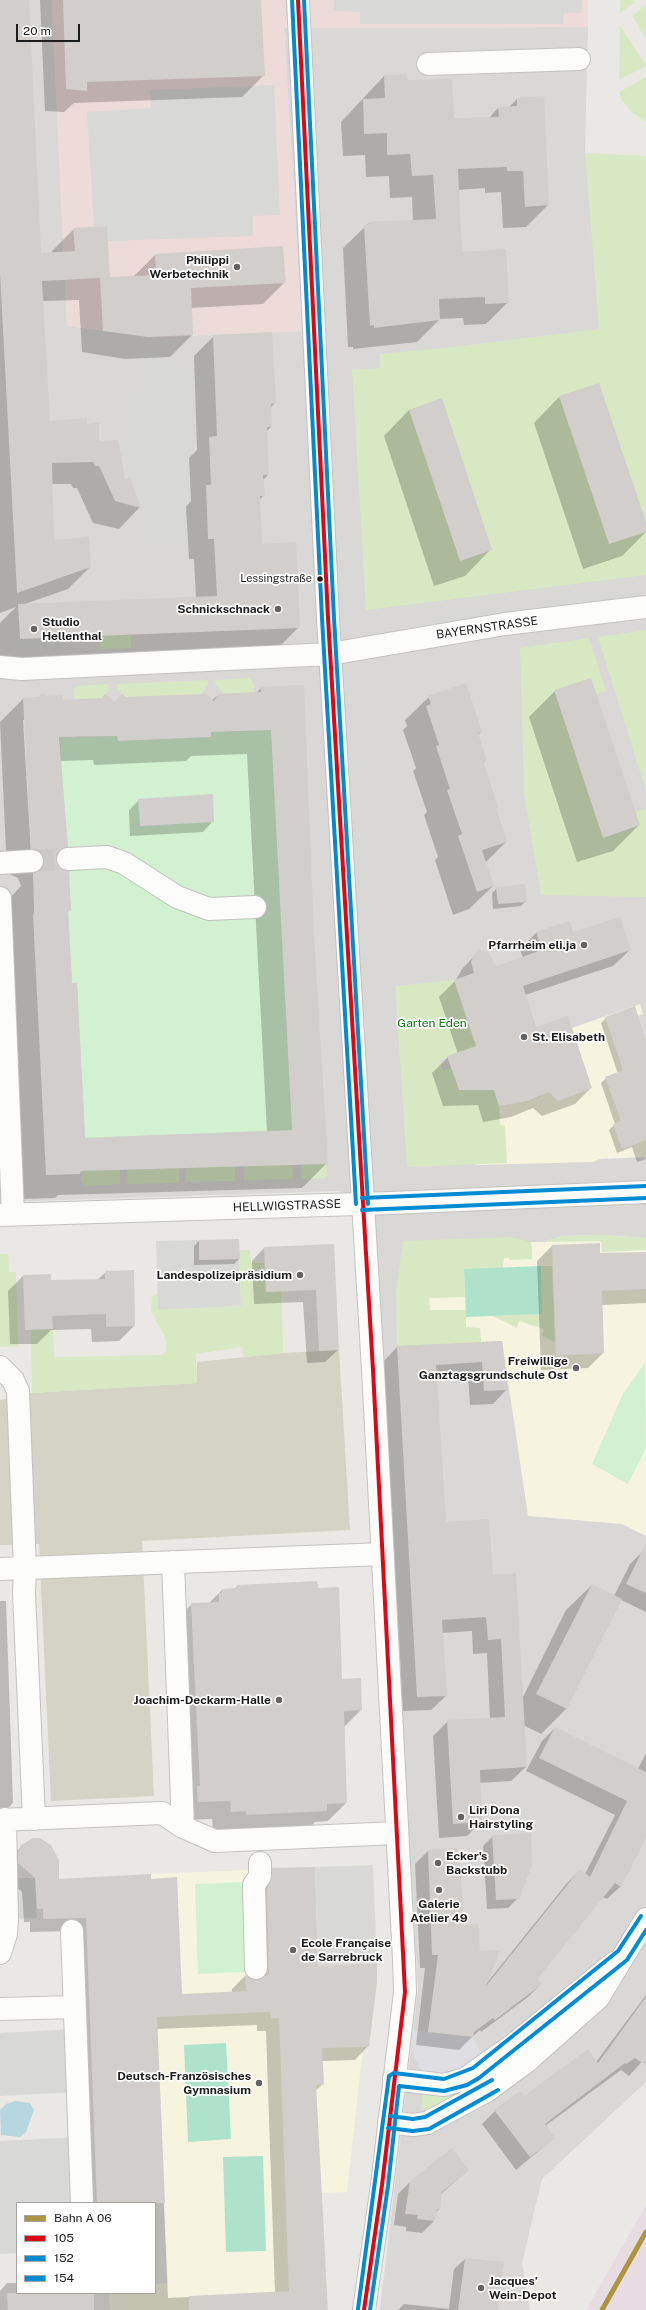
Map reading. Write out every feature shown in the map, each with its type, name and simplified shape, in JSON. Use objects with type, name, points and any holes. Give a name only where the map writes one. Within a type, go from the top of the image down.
[{"type":"street","points":[[298,0],[330,654],[383,1554],[405,1992],[364,2310]]},
{"type":"street","points":[[428,64],[579,59]]},
{"type":"street","name":"BAYERNSTRASSE","points":[[330,654],[506,624],[646,608]]},
{"type":"street","points":[[0,667],[22,669],[330,654]]},
{"type":"street","points":[[68,859],[107,857],[124,863],[177,897],[209,909],[256,907]]},
{"type":"street","points":[[0,863],[32,861]]},
{"type":"street","points":[[0,898],[7,1215]]},
{"type":"street","name":"HELLWIGSTRASSE","points":[[7,1215],[362,1204],[646,1192]]},
{"type":"street","points":[[4,1376],[18,1391],[25,1568],[24,1593],[34,1819]]},
{"type":"street","points":[[0,1569],[383,1554]]},
{"type":"street","points":[[173,1562],[183,1827]]},
{"type":"street","points":[[0,1953],[6,1934],[2,1820],[162,1813],[183,1827],[215,1841],[397,1834]]},
{"type":"street","points":[[256,1968],[254,1885],[260,1876],[260,1863]]},
{"type":"street","points":[[389,2122],[413,2125],[427,2123],[488,2090],[526,2062],[598,1998],[646,1919]]},
{"type":"street","points":[[72,1931],[82,2202]]},
{"type":"street","points":[[394,2080],[444,2085],[465,2079],[513,2045],[623,1955]]},
{"type":"street","points":[[0,2009],[74,2007]]},
{"type":"shaded area","points":[[0,0],[52,0],[67,326],[159,337],[302,331],[284,28],[588,27],[585,153],[646,315],[646,2082],[542,2179],[522,2263],[530,2310],[380,2310],[418,1989],[373,1213],[339,1191],[0,1202]]},
{"type":"shaded area","points":[[52,0],[588,0],[588,27],[284,28],[302,331],[159,337],[67,326]]},
{"type":"shaded area","points":[[334,0],[582,0],[581,13],[564,13],[563,24],[360,24],[360,12],[334,11]]},
{"type":"shaded area","points":[[274,85],[280,215],[253,216],[253,236],[108,241],[107,226],[94,227],[87,112],[151,108],[150,90]]},
{"type":"shaded area","points":[[153,349],[202,375],[188,484],[190,545],[146,548],[144,506],[119,439],[126,409]]},
{"type":"shaded area","points":[[634,586],[638,609],[547,620],[544,597]]},
{"type":"shaded area","points":[[504,604],[505,624],[430,636],[428,613]]},
{"type":"shaded area","points":[[57,638],[57,651],[20,653],[20,639]]},
{"type":"shaded area","points":[[640,1004],[643,1014],[638,1016],[646,1039],[646,1157],[600,1159],[593,1162],[475,1165],[494,1090],[499,1106],[528,1101],[539,1097],[554,1087],[549,1072],[579,1048],[572,1028]]},
{"type":"shaded area","name":"Freiwillige Ganztagsgrundschule Ost","points":[[602,1235],[646,1238],[646,1536],[622,1524],[528,1516],[502,1341],[435,1344],[414,1263],[532,1256],[531,1242],[544,1242],[562,1236]]},
{"type":"shaded area","points":[[199,1240],[199,1260],[239,1259],[241,1306],[158,1310],[156,1241]]},
{"type":"shaded area","points":[[339,1350],[350,1530],[142,1541],[154,1796],[51,1801],[39,1544],[0,1545],[0,1400],[32,1393],[197,1383],[197,1362],[283,1353]]},
{"type":"shaded area","name":"Deutsch-Französisches Gymnasium","points":[[373,1865],[377,1982],[369,2047],[363,2047],[347,2192],[321,2193],[328,2310],[110,2310],[109,2294],[156,2294],[156,2284],[168,2283],[151,1874]]},
{"type":"shaded area","points":[[373,1865],[377,1963],[318,1966],[315,1867]]},
{"type":"shaded area","points":[[7,1878],[35,1878],[37,1918],[7,1919]]},
{"type":"shaded area","points":[[75,2029],[78,2092],[0,2096],[0,2033]]},
{"type":"shaded area","points":[[413,2030],[473,2037],[481,2055],[457,2071],[443,2075],[429,2073],[421,2069],[415,2059],[412,2042]]},
{"type":"shaded area","points":[[79,2137],[82,2202],[16,2202],[16,2253],[0,2254],[0,2141]]},
{"type":"shaded area","points":[[646,2205],[646,2310],[586,2310]]},
{"type":"green space","points":[[620,0],[633,0],[635,2],[620,13]]},
{"type":"green space","points":[[646,5],[646,39],[632,16]]},
{"type":"green space","points":[[620,25],[646,66],[619,80]]},
{"type":"green space","points":[[646,77],[646,122],[630,111],[622,100],[619,92]]},
{"type":"green space","points":[[585,153],[646,156],[646,575],[366,610],[352,370],[380,368],[379,354],[444,348],[599,329]]},
{"type":"green space","points":[[646,630],[646,791],[598,637]]},
{"type":"green space","points":[[131,635],[131,648],[100,649],[99,636]]},
{"type":"green space","points":[[589,638],[606,691],[596,694],[554,691],[603,837],[640,825],[635,812],[646,808],[646,897],[541,895],[524,794],[520,648]]},
{"type":"green space","points":[[250,678],[254,684],[254,692],[224,694],[216,685],[215,680]]},
{"type":"green space","points":[[208,680],[208,685],[201,694],[126,697],[117,690],[117,684]]},
{"type":"green space","points":[[108,684],[109,690],[102,698],[73,699],[74,689],[76,686]]},
{"type":"green space","points":[[271,716],[292,1130],[104,1137],[104,1147],[80,1149],[85,1135],[77,983],[72,983],[68,911],[71,911],[59,725],[76,724],[77,737],[117,736],[118,741],[211,737],[211,732],[253,731]]},
{"type":"green space","name":"Garten Eden","points":[[454,980],[476,1046],[440,1061],[443,1071],[451,1068],[459,1090],[494,1090],[499,1106],[500,1125],[505,1126],[507,1163],[407,1167],[395,986]]},
{"type":"green space","points":[[326,1164],[327,1178],[302,1179],[301,1165]]},
{"type":"green space","points":[[292,1165],[293,1179],[244,1180],[244,1166]]},
{"type":"green space","points":[[235,1166],[235,1181],[186,1182],[185,1168]]},
{"type":"green space","points":[[179,1168],[179,1183],[128,1184],[127,1170]]},
{"type":"green space","points":[[120,1170],[120,1184],[86,1186],[81,1181],[81,1171]]},
{"type":"green space","points":[[602,1235],[646,1238],[646,1250],[602,1252],[601,1241],[544,1242],[562,1236]]},
{"type":"green space","points":[[512,1237],[531,1242],[532,1259],[509,1260],[509,1257],[504,1258],[503,1268],[464,1269],[465,1297],[429,1298],[430,1310],[466,1310],[466,1327],[480,1328],[481,1342],[397,1346],[396,1291],[403,1241]]},
{"type":"green space","points":[[239,1250],[250,1250],[251,1263],[264,1263],[266,1292],[281,1291],[283,1353],[243,1357],[242,1347],[196,1354],[197,1383],[32,1393],[31,1330],[53,1329],[54,1357],[161,1355],[167,1351],[165,1337],[151,1311],[152,1297],[158,1293],[158,1310],[241,1306]]},
{"type":"green space","points":[[0,1254],[8,1254],[9,1272],[16,1272],[18,1346],[0,1347]]},
{"type":"green space","points":[[541,1266],[552,1266],[555,1342],[542,1336],[544,1329],[519,1321],[517,1328],[493,1316],[542,1314]]},
{"type":"green space","points":[[541,1266],[542,1314],[466,1317],[464,1269]]},
{"type":"green space","points":[[645,1363],[646,1448],[628,1484],[592,1464],[623,1394]]},
{"type":"green space","points":[[243,1882],[245,1972],[198,1974],[195,1884]]},
{"type":"green space","points":[[226,2043],[231,2139],[188,2142],[184,2045]]},
{"type":"green space","points":[[518,2051],[483,2085],[433,2109],[421,2110],[423,2093]]},
{"type":"green space","points":[[263,2156],[266,2251],[226,2252],[223,2157]]},
{"type":"water","points":[[15,2101],[30,2103],[34,2110],[26,2132],[20,2137],[1,2135],[0,2110],[6,2104]]},
{"type":"building","points":[[0,0],[29,0],[41,253],[75,251],[73,228],[107,226],[110,277],[156,275],[155,254],[283,246],[286,283],[191,288],[193,335],[148,337],[103,331],[100,278],[42,281],[50,421],[87,418],[87,424],[99,423],[99,441],[118,440],[125,479],[130,478],[141,508],[115,501],[99,466],[95,466],[93,462],[52,463],[54,540],[89,537],[91,567],[17,593],[0,273]]},
{"type":"building","points":[[63,0],[261,0],[265,76],[87,82],[87,91],[66,89]]},
{"type":"building","points":[[407,74],[408,80],[452,79],[454,118],[499,117],[498,107],[517,106],[517,98],[544,96],[549,205],[525,207],[523,171],[507,171],[507,167],[458,169],[462,252],[506,249],[509,303],[485,304],[485,297],[439,299],[440,320],[374,328],[374,325],[370,326],[364,225],[369,224],[369,222],[436,219],[433,175],[412,176],[410,154],[387,155],[387,133],[364,134],[363,99],[385,98],[384,75]]},
{"type":"building","points":[[272,332],[276,403],[271,404],[272,427],[267,427],[269,475],[263,475],[265,496],[260,496],[262,544],[296,542],[300,628],[20,639],[18,604],[217,596],[214,539],[208,539],[206,485],[211,485],[209,437],[217,436],[213,335]]},
{"type":"building","points":[[599,383],[646,522],[646,532],[609,544],[559,396]]},
{"type":"building","points":[[442,398],[492,550],[460,561],[409,410]]},
{"type":"building","points":[[591,678],[640,825],[603,838],[554,690]]},
{"type":"building","points":[[466,683],[482,732],[478,733],[487,760],[483,762],[498,807],[496,808],[507,842],[482,850],[494,886],[477,892],[458,836],[462,834],[447,790],[450,789],[436,746],[439,745],[426,706],[431,704],[428,696]]},
{"type":"building","points":[[304,685],[314,937],[328,1164],[81,1171],[80,1174],[46,1175],[33,915],[33,873],[39,871],[44,861],[42,854],[31,849],[23,698],[39,697],[42,693],[47,696],[62,695],[63,700],[102,698],[105,694],[114,702],[122,694],[126,697],[207,694],[214,701],[218,694],[261,692],[261,687]],"holes":[[[271,730],[292,1130],[85,1138],[77,983],[72,983],[68,911],[71,911],[69,871],[62,870],[56,860],[57,853],[68,847],[59,737],[117,736],[118,741],[211,737],[211,732]]]},
{"type":"building","points":[[213,794],[214,822],[140,826],[138,799]]},
{"type":"building","points":[[525,884],[527,902],[498,904],[496,887]]},
{"type":"building","name":"St. Elisabeth","points":[[620,917],[631,950],[523,986],[536,1027],[568,1016],[592,1088],[558,1101],[549,1092],[528,1101],[499,1106],[494,1090],[459,1090],[447,1056],[476,1046],[454,980],[474,973],[471,962],[475,953],[481,950],[488,952],[496,966],[542,950],[536,932],[570,921],[573,932]]},
{"type":"building","points":[[635,1006],[646,1039],[646,1140],[622,1149],[613,1124],[621,1121],[605,1077],[623,1070],[605,1017]]},
{"type":"building","points":[[239,1239],[240,1259],[199,1260],[199,1240]]},
{"type":"building","points":[[600,1243],[600,1253],[646,1252],[646,1289],[602,1291],[604,1353],[556,1356],[552,1245]]},
{"type":"building","name":"Landespolizeipräsidium","points":[[334,1244],[339,1350],[319,1351],[316,1290],[266,1292],[264,1247]]},
{"type":"building","points":[[134,1270],[135,1326],[106,1327],[106,1314],[52,1316],[53,1329],[25,1330],[23,1275],[51,1274],[51,1280],[105,1279],[105,1271]]},
{"type":"building","points":[[502,1341],[508,1390],[484,1391],[482,1362],[436,1365],[446,1522],[489,1519],[493,1575],[516,1573],[527,1767],[480,1770],[482,1822],[453,1824],[447,1720],[505,1717],[501,1639],[488,1640],[486,1617],[442,1620],[447,1696],[417,1697],[397,1346]]},
{"type":"building","points":[[646,1543],[646,1593],[626,1584]]},
{"type":"building","name":"Joachim-Deckarm-Halle","points":[[317,1581],[318,1588],[339,1587],[342,1679],[361,1678],[362,1710],[344,1711],[347,1803],[327,1804],[327,1811],[246,1815],[246,1811],[231,1812],[230,1801],[198,1802],[197,1786],[200,1786],[191,1603],[219,1602],[219,1593],[222,1593],[222,1589],[237,1588],[237,1585]]},
{"type":"building","points":[[592,1584],[622,1599],[567,1709],[536,1694]]},
{"type":"building","points":[[555,1727],[646,1772],[646,1838],[621,1887],[615,1883],[538,1978],[542,1984],[495,2020],[493,2018],[474,2032],[473,2037],[428,2032],[438,1955],[432,1955],[428,1850],[457,1848],[458,1863],[460,1863],[464,1925],[478,1924],[480,1951],[500,1950],[486,1986],[580,1869],[590,1877],[627,1801],[539,1758]]},
{"type":"building","points":[[531,1833],[532,1865],[519,1899],[496,1900],[492,1835]]},
{"type":"building","points":[[33,1838],[40,1838],[51,1845],[59,1860],[59,1879],[151,1874],[151,1879],[177,1877],[182,1994],[246,1991],[245,1975],[257,1980],[269,1974],[267,1889],[272,1876],[272,1868],[315,1867],[318,1966],[377,1963],[377,1982],[369,2047],[322,2048],[324,2084],[316,2085],[328,2310],[189,2310],[189,2296],[289,2291],[279,2018],[271,2018],[270,2012],[157,2017],[165,2203],[97,2202],[86,1918],[43,1919],[43,1909],[37,1909],[35,1878],[18,1863],[18,1852],[21,1845]]},
{"type":"building","points":[[646,1997],[646,2066],[635,2058],[626,2064],[625,2063],[545,2124],[555,2138],[530,2157],[494,2110],[520,2091],[524,2096],[588,2049],[598,2063]]},
{"type":"building","points":[[452,2148],[469,2170],[442,2192],[440,2210],[437,2209],[435,2221],[417,2219],[418,2215],[405,2214],[410,2181]]},
{"type":"building","points":[[465,2258],[504,2262],[498,2310],[458,2310]]},
{"type":"building","points":[[7,2293],[94,2294],[94,2310],[8,2310]]},
{"type":"tunnel","points":[[32,861],[68,859]]},
{"type":"transit line","name":"152","points":[[292,0],[322,618],[356,1204]]},
{"type":"transit line","name":"105","points":[[298,0],[328,618],[373,1370],[405,1992],[382,2185],[364,2310]]},
{"type":"transit line","name":"154","points":[[304,0],[334,618],[368,1204]]},
{"type":"transit line","name":"154","points":[[362,1198],[646,1186]]},
{"type":"transit line","name":"152","points":[[362,1210],[646,1198]]},
{"type":"transit line","name":"154","points":[[358,2309],[389,2076],[394,2073],[444,2079],[473,2068],[618,1951],[641,1916]]},
{"type":"transit line","name":"152","points":[[370,2310],[388,2186],[399,2086],[444,2091],[467,2085],[479,2078],[627,1960],[646,1930]]},
{"type":"transit line","name":"154","points":[[390,2116],[413,2119],[425,2117],[492,2080]]},
{"type":"transit line","name":"152","points":[[388,2128],[413,2131],[429,2129],[498,2090]]},
{"type":"transit line","points":[[602,2310],[646,2232]]},
{"type":"place","name":"Philippi Werbetechnik","points":[[237,267]]},
{"type":"place","name":"Lessingstraße","points":[[320,579]]},
{"type":"place","name":"Schnickschnack","points":[[278,609]]},
{"type":"place","name":"Studio Hellenthal","points":[[34,629]]},
{"type":"place","name":"Pfarrheim eli.ja","points":[[584,945]]},
{"type":"place","name":"St. Elisabeth","points":[[524,1037]]},
{"type":"place","name":"Landespolizeipräsidium","points":[[300,1275]]},
{"type":"place","name":"Freiwillige Ganztagsgrundschule Ost","points":[[576,1368]]},
{"type":"place","name":"Joachim-Deckarm-Halle","points":[[279,1700]]},
{"type":"place","name":"Liri Dona Hairstyling","points":[[461,1817]]},
{"type":"place","name":"Ecker's Backstubb","points":[[438,1863]]},
{"type":"place","name":"Galerie Atelier 49","points":[[439,1890]]},
{"type":"place","name":"Ecole Française de Sarrebruck","points":[[293,1950]]},
{"type":"place","name":"Deutsch-Französisches Gymnasium","points":[[259,2083]]},
{"type":"place","name":"Jacques’ Wein-Depot","points":[[481,2288]]}]
